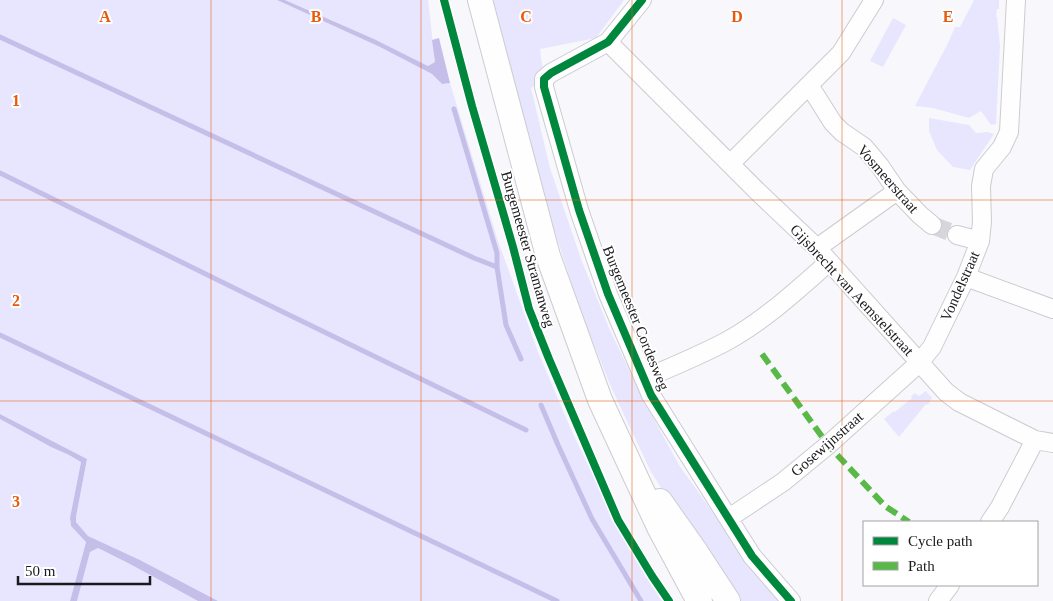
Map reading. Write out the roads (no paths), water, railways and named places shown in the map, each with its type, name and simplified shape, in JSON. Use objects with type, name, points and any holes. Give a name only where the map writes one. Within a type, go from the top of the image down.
[{"type":"main road","name":"Burgemeester Stramanweg","points":[[480,0],[548,256],[600,400],[659,527],[700,601]]},
{"type":"main road","name":"Burgemeester Stramanweg","points":[[626,455],[696,552],[728,601]]},
{"type":"street","points":[[608,42],[642,0]]},
{"type":"street","points":[[730,164],[841,53],[874,0]]},
{"type":"street","name":"Vondelstraat","points":[[919,363],[932,347],[966,277],[980,241],[982,222],[981,186],[984,169],[1002,147],[1009,132],[1016,0]]},
{"type":"street","name":"Burgemeester Cordesweg","points":[[608,42],[551,73],[544,79],[544,86],[579,210],[608,294],[651,395],[752,556],[791,601]]},
{"type":"street","name":"Gijsbrecht van Aemstelstraat","points":[[608,42],[817,248],[946,392],[959,402],[1035,440],[1053,443]]},
{"type":"street","name":"Vosmeerstraat","points":[[809,85],[833,123],[842,132],[864,147],[897,191],[932,225]]},
{"type":"street","points":[[817,248],[897,191]]},
{"type":"street","points":[[957,235],[980,241]]},
{"type":"street","points":[[644,379],[727,341],[764,317],[829,262]]},
{"type":"street","points":[[966,277],[1053,309]]},
{"type":"street","name":"Gosewijnstraat","points":[[729,518],[783,482],[919,363]]},
{"type":"street","points":[[991,521],[1035,440]]},
{"type":"street","points":[[938,601],[949,586]]},
{"type":"waterway","points":[[0,37],[497,267]]},
{"type":"waterway","points":[[454,109],[497,253],[497,267],[506,325],[521,359]]},
{"type":"waterway","points":[[0,173],[526,430]]},
{"type":"waterway","points":[[0,335],[557,601]]},
{"type":"waterway","points":[[541,405],[592,519],[641,601]]},
{"type":"tunnel","points":[[932,225],[957,235]]}]
